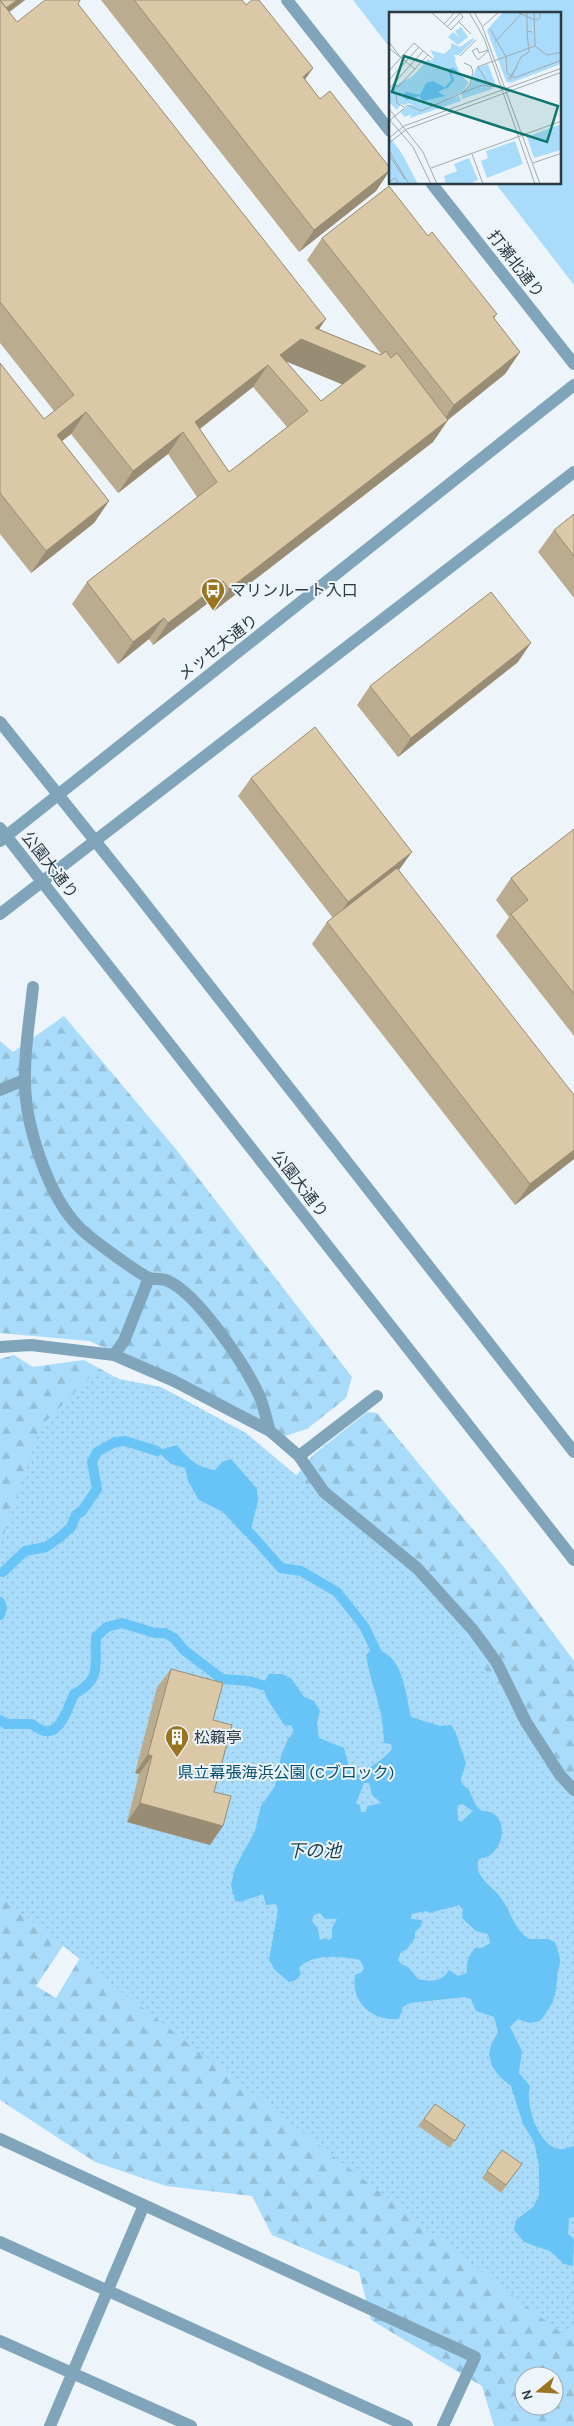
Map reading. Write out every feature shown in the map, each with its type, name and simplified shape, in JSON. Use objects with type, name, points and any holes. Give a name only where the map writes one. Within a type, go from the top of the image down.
[{"type":"street","points":[[287,0],[389,130]]},
{"type":"street","name":"打瀬北通り","points":[[433,185],[574,364]]},
{"type":"street","name":"メッセ大通り","points":[[2,835],[58,794],[574,385]]},
{"type":"street","points":[[0,914],[574,472]]},
{"type":"street","points":[[0,722],[96,841],[574,1452]]},
{"type":"street","name":"公園大通り","points":[[2,835],[42,882],[574,1560]]},
{"type":"street","points":[[33,987],[24,1080],[37,1149],[54,1191],[79,1227],[149,1278],[168,1281],[190,1298],[209,1318],[245,1369],[260,1396],[270,1431]]},
{"type":"street","points":[[0,1090],[24,1080]]},
{"type":"street","points":[[114,1355],[124,1341],[149,1278]]},
{"type":"street","points":[[0,1347],[31,1346],[114,1355],[174,1381],[270,1431],[299,1456],[324,1492],[417,1568],[473,1630],[497,1664],[526,1722],[560,1776],[574,1790]]},
{"type":"street","points":[[299,1456],[377,1396]]},
{"type":"street","points":[[0,2139],[475,2357],[444,2426]]},
{"type":"street","points":[[50,2426],[144,2205]]},
{"type":"street","points":[[0,2242],[407,2426]]},
{"type":"street","points":[[0,2341],[191,2426]]},
{"type":"green space","points":[[353,0],[574,0],[574,285],[497,185],[562,185],[562,12],[389,12],[389,47]]},
{"type":"green space","points":[[64,1016],[175,1148],[352,1377],[346,1398],[307,1429],[273,1440],[241,1409],[89,1341],[0,1333],[0,1041],[13,1052]]},
{"type":"green space","points":[[14,1355],[33,1367],[84,1360],[203,1425],[0,1567],[0,1359]]},
{"type":"green space","name":"県立幕張海浜公園 (Cブロック)","points":[[93,1374],[161,1387],[246,1433],[433,1590],[557,1779],[574,1794],[574,2328],[561,2333],[0,1897],[0,1545],[40,1427]]},
{"type":"green space","points":[[367,1412],[377,1413],[503,1566],[574,1661],[574,1838],[280,1496],[313,1455]]},
{"type":"green space","points":[[0,1822],[75,1928],[36,1986],[56,1998],[101,1923],[574,2266],[574,2426],[494,2426],[482,2386],[371,2320],[359,2272],[272,2235],[252,2196],[166,2186],[95,2162],[0,2100]]},
{"type":"water","points":[[177,1445],[193,1462],[209,1469],[215,1470],[222,1462],[231,1459],[257,1489],[258,1501],[250,1533],[245,1536],[223,1512],[199,1500],[188,1481],[185,1468],[171,1464],[157,1451]]},
{"type":"water","name":"下の池","points":[[373,1648],[391,1658],[397,1666],[405,1686],[411,1717],[440,1726],[451,1725],[455,1731],[466,1763],[461,1779],[462,1784],[469,1790],[476,1806],[482,1811],[490,1812],[496,1816],[502,1828],[500,1842],[490,1855],[479,1859],[478,1871],[501,1898],[519,1930],[529,1939],[548,1939],[555,1942],[560,1956],[556,1990],[548,2011],[540,2021],[529,2023],[518,2019],[510,2027],[522,2051],[519,2073],[530,2086],[529,2103],[539,2132],[552,2146],[559,2149],[574,2146],[574,2217],[569,2218],[568,2234],[574,2239],[573,2266],[564,2264],[550,2251],[524,2242],[514,2230],[516,2220],[533,2207],[539,2196],[539,2166],[534,2142],[523,2124],[511,2086],[499,2076],[492,2066],[489,2054],[491,2045],[498,2032],[494,2017],[476,2011],[471,1999],[465,1997],[410,2003],[403,2007],[399,2019],[389,2019],[373,2014],[360,2002],[357,1994],[355,1975],[362,1972],[364,1968],[360,1960],[328,1957],[311,1960],[299,1968],[301,1974],[296,1980],[289,1982],[275,1970],[269,1960],[278,1910],[276,1904],[266,1905],[263,1894],[240,1902],[235,1901],[231,1885],[235,1868],[255,1831],[261,1806],[275,1786],[281,1756],[288,1739],[294,1732],[291,1725],[285,1726],[267,1699],[262,1685],[269,1674],[282,1674],[292,1679],[304,1697],[314,1701],[320,1711],[317,1723],[319,1738],[344,1748],[352,1779],[378,1762],[392,1749],[391,1744],[384,1743],[380,1709],[366,1655]],"holes":[[[364,1783],[369,1783],[372,1795],[381,1803],[368,1806],[365,1812],[361,1812],[360,1805],[356,1803]],[[462,1804],[473,1811],[461,1822],[458,1820],[457,1806]],[[459,1905],[463,1910],[462,1918],[476,1931],[488,1934],[490,1943],[482,1948],[475,1948],[468,1960],[467,1973],[458,1976],[449,1970],[440,1979],[427,1981],[418,1979],[408,1967],[401,1964],[398,1960],[401,1952],[406,1950],[415,1938],[415,1932],[421,1926],[422,1920],[411,1919],[412,1914],[437,1911]],[[320,1913],[325,1919],[337,1919],[332,1928],[332,1938],[320,1940],[318,1929],[312,1921],[314,1915]]]},
{"type":"building","points":[[0,0],[17,22],[45,0],[80,0],[78,4],[326,319],[315,328],[381,355],[386,351],[391,358],[397,353],[448,420],[229,589],[223,581],[168,623],[164,618],[133,642],[87,582],[217,482],[183,432],[133,471],[86,412],[57,435],[109,501],[46,551],[0,493],[0,363],[44,419],[74,395],[0,302]],"holes":[[[301,339],[366,366],[321,401],[280,355]],[[268,365],[308,411],[229,472],[195,422]]]},
{"type":"building","points":[[0,0],[17,0],[6,8]]},
{"type":"building","points":[[134,0],[242,0],[246,5],[252,0],[259,0],[313,68],[303,77],[320,99],[330,91],[389,167],[389,171],[314,230]]},
{"type":"building","points":[[389,186],[428,236],[432,232],[497,314],[493,317],[520,352],[454,405],[322,238]]},
{"type":"building","points":[[574,514],[574,556],[554,530]]},
{"type":"building","points":[[491,592],[531,643],[411,738],[370,686]]},
{"type":"building","points":[[315,727],[412,852],[348,902],[251,778]]},
{"type":"building","points":[[574,829],[574,994],[511,914],[528,900],[511,878]]},
{"type":"building","points":[[397,868],[574,1095],[574,1150],[530,1184],[327,922]]},
{"type":"building","name":"松籟亭","points":[[171,1669],[223,1683],[213,1720],[232,1725],[214,1792],[231,1796],[223,1826],[140,1803],[152,1756],[148,1754]]},
{"type":"building","points":[[435,2104],[465,2125],[455,2141],[424,2119]]},
{"type":"building","points":[[502,2150],[522,2164],[506,2185],[487,2171]]},
{"type":"waterway","points":[[3,1572],[25,1551],[46,1547],[71,1527],[76,1515],[82,1511],[97,1489],[92,1462],[97,1452],[115,1442],[125,1441],[157,1451]]},
{"type":"waterway","points":[[250,1533],[281,1568],[301,1571],[337,1592],[364,1626],[380,1659]]},
{"type":"waterway","points":[[0,1602],[2,1608],[0,1615]]},
{"type":"waterway","points":[[0,1720],[6,1724],[32,1724],[41,1730],[55,1729],[64,1717],[74,1694],[89,1683],[93,1677],[96,1663],[96,1637],[107,1627],[122,1623],[155,1633],[165,1633],[174,1638],[184,1650],[222,1679],[249,1681],[262,1685]]},
{"type":"place","name":"マリンルート入口","points":[[213,611]]},
{"type":"place","name":"松籟亭","points":[[177,1758]]}]
